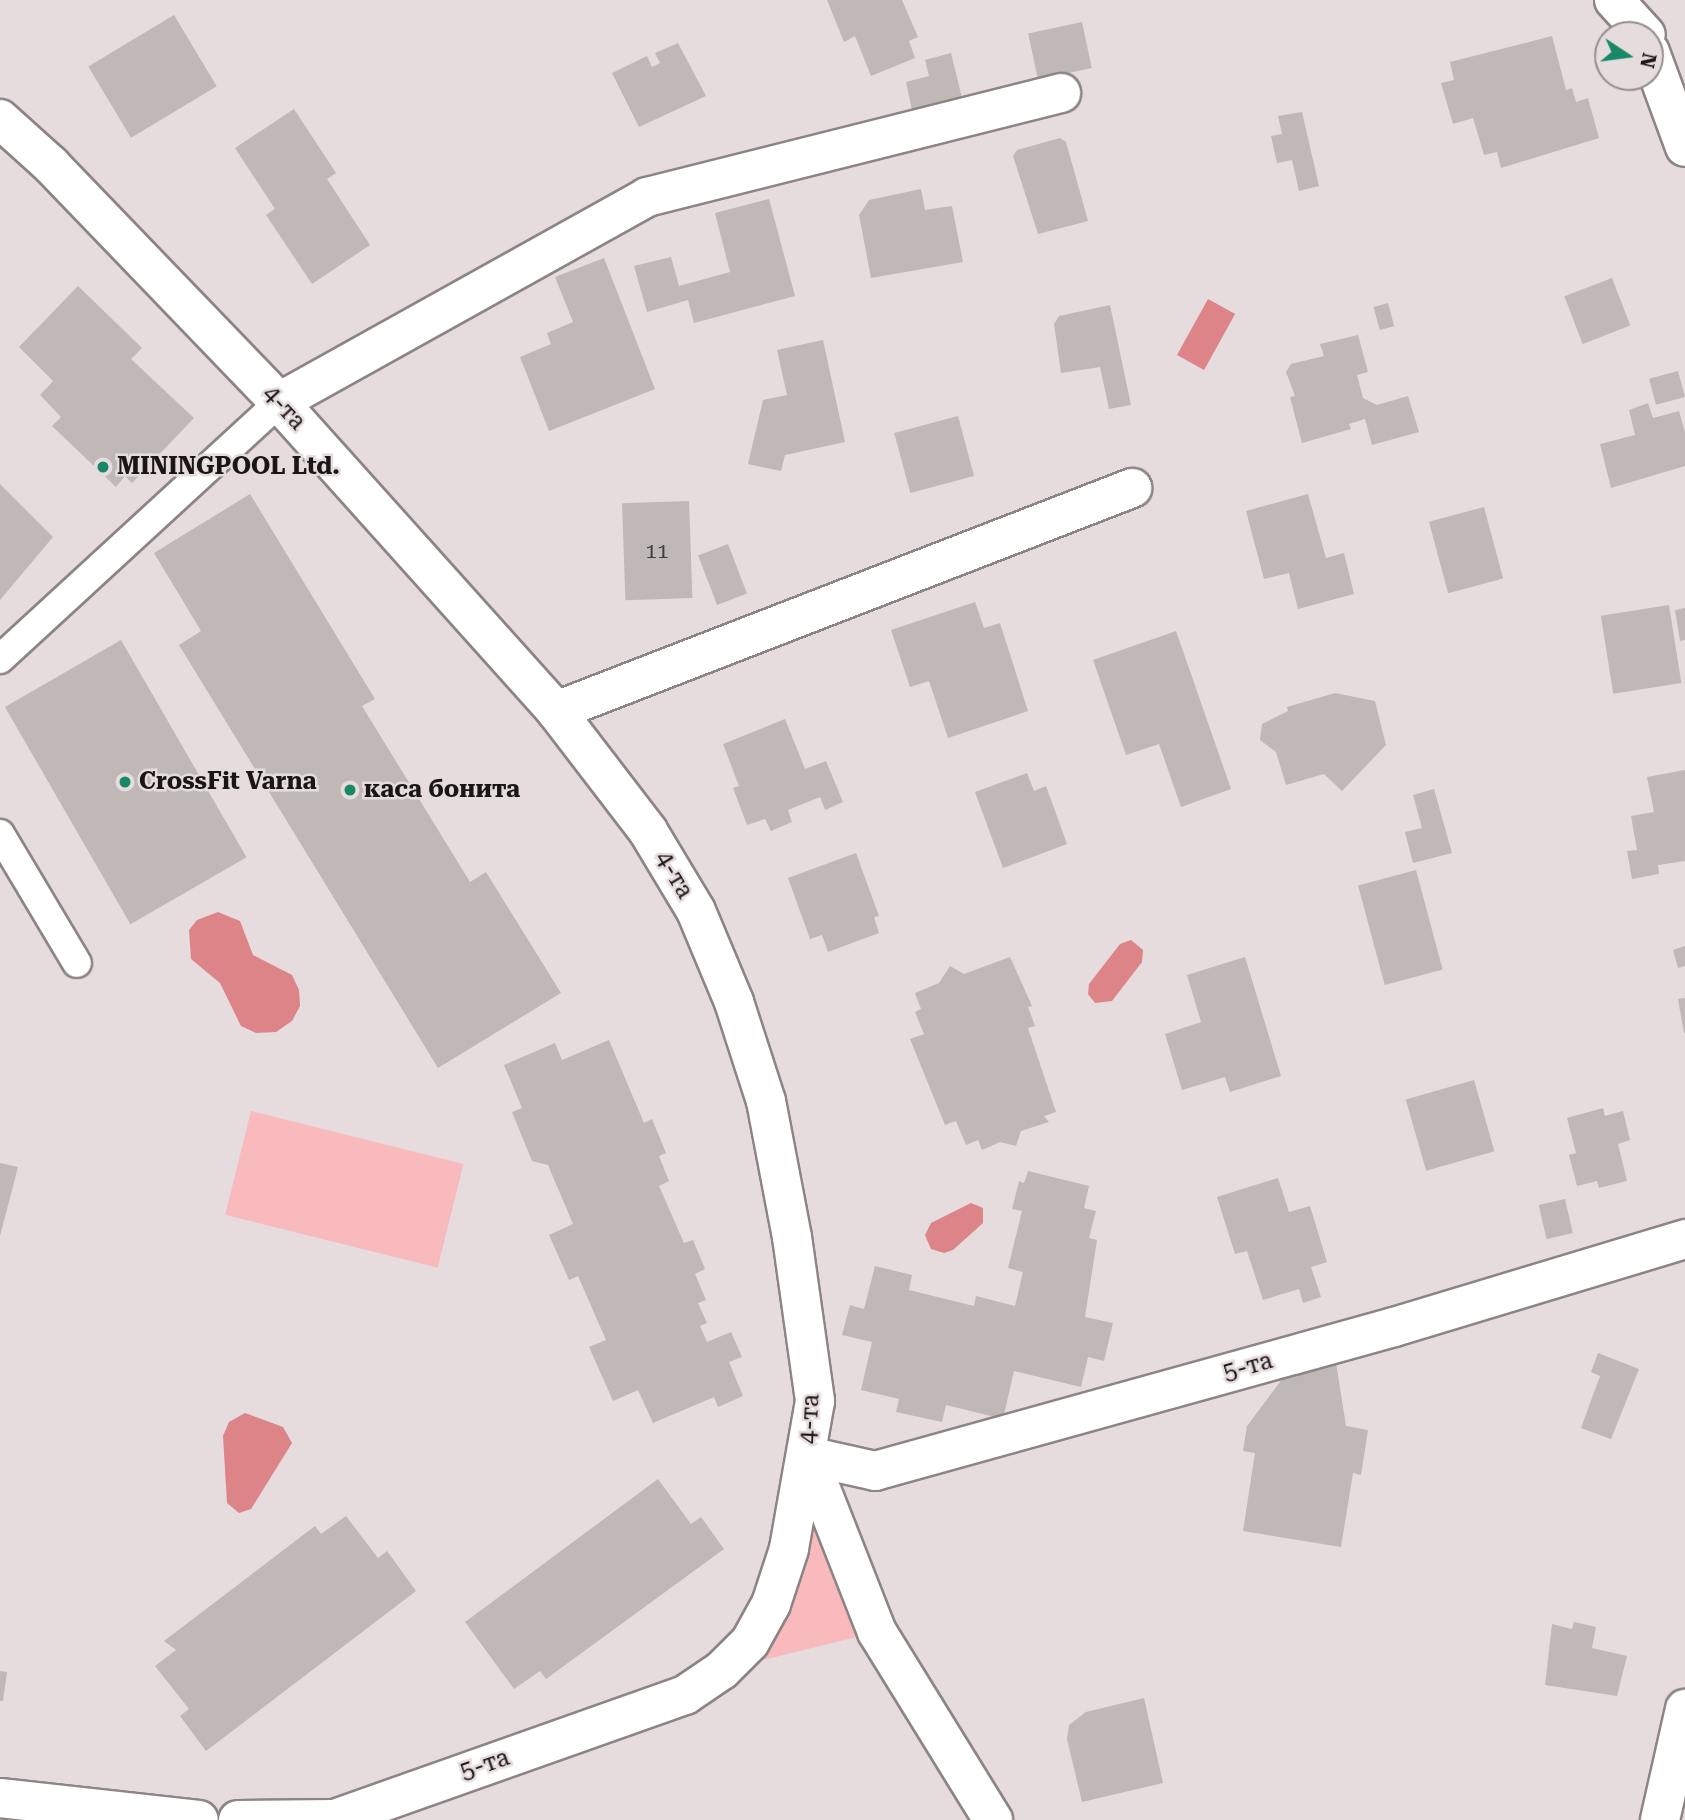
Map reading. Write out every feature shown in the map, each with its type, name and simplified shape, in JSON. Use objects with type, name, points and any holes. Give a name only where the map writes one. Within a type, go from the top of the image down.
[{"type":"street","points":[[1614,0],[1632,21]]},
{"type":"street","points":[[1664,54],[1685,74]]},
{"type":"street","points":[[1664,87],[1685,147]]},
{"type":"street","points":[[279,402],[647,197],[1061,93]]},
{"type":"street","name":"4-та","points":[[0,119],[51,165],[279,402],[556,710],[648,831],[696,911],[738,1014],[766,1101],[792,1237],[815,1401],[808,1456],[877,1632],[993,1820]]},
{"type":"street","points":[[556,710],[1132,488]]},
{"type":"street","name":"5-та","points":[[238,1820],[335,1819],[685,1695],[722,1670],[750,1642],[771,1604],[789,1549],[808,1456],[875,1471],[1394,1327],[1685,1239]]},
{"type":"street","points":[[1660,1820],[1685,1709]]},
{"type":"street","points":[[0,1798],[199,1820]]},
{"type":"lane","points":[[0,660],[279,402]]},
{"type":"lane","points":[[0,834],[77,963]]},
{"type":"shaded area","points":[[1208,299],[1235,314],[1204,370],[1177,355]]},
{"type":"shaded area","points":[[218,912],[240,921],[253,955],[292,975],[299,990],[300,1006],[292,1021],[276,1032],[256,1033],[241,1026],[220,983],[191,959],[189,930],[197,920]]},
{"type":"shaded area","points":[[1131,940],[1143,950],[1142,962],[1112,1001],[1095,1003],[1088,994],[1089,984],[1120,944]]},
{"type":"shaded area","points":[[251,1111],[463,1164],[438,1268],[225,1215]]},
{"type":"shaded area","points":[[971,1203],[983,1208],[983,1223],[953,1250],[944,1253],[931,1249],[925,1235],[931,1223]]},
{"type":"shaded area","points":[[245,1413],[283,1427],[292,1443],[251,1509],[239,1513],[227,1503],[223,1436],[229,1422]]},
{"type":"shaded area","points":[[808,1456],[877,1632],[722,1670],[750,1642]]},
{"type":"building","points":[[827,0],[902,0],[918,37],[909,41],[915,58],[871,76],[855,36],[844,42]]},
{"type":"building","points":[[174,15],[217,86],[131,138],[88,67]]},
{"type":"building","points":[[1082,22],[1092,68],[1038,79],[1028,33]]},
{"type":"building","points":[[1552,36],[1566,90],[1572,88],[1576,102],[1588,98],[1599,138],[1501,168],[1497,152],[1484,155],[1473,118],[1453,124],[1441,83],[1454,80],[1450,62]]},
{"type":"building","points":[[678,43],[706,96],[639,127],[612,73],[647,56],[652,67],[660,63],[655,53]]},
{"type":"building","points":[[951,53],[962,98],[912,110],[906,82],[929,76],[925,60]]},
{"type":"building","points":[[294,109],[336,173],[327,179],[370,245],[312,284],[266,215],[275,209],[235,148]]},
{"type":"building","points":[[1302,112],[1319,186],[1299,191],[1292,160],[1277,163],[1271,136],[1282,134],[1278,116]]},
{"type":"building","points":[[1060,138],[1066,142],[1088,221],[1038,234],[1013,156],[1017,150]]},
{"type":"building","points":[[921,189],[925,210],[952,206],[963,262],[871,278],[859,215],[869,200]]},
{"type":"building","points":[[769,199],[795,296],[694,323],[688,300],[647,312],[634,266],[671,257],[679,286],[730,272],[715,213]]},
{"type":"building","points":[[604,258],[655,389],[549,431],[520,357],[551,344],[547,333],[573,322],[555,277]]},
{"type":"building","points":[[1612,278],[1630,326],[1583,344],[1564,296]]},
{"type":"building","points":[[78,286],[142,348],[131,359],[194,418],[132,483],[125,476],[116,487],[52,426],[61,417],[40,395],[53,381],[19,347]]},
{"type":"building","points":[[1388,303],[1394,326],[1380,330],[1374,307]]},
{"type":"building","points":[[1110,305],[1131,405],[1109,409],[1100,367],[1061,373],[1054,324],[1059,316]]},
{"type":"building","points":[[1358,335],[1368,372],[1357,375],[1363,398],[1377,405],[1408,396],[1419,432],[1372,445],[1365,419],[1349,424],[1351,429],[1302,443],[1290,397],[1295,396],[1286,372],[1291,364],[1324,356],[1320,344]]},
{"type":"building","points":[[823,340],[845,442],[785,455],[781,471],[748,464],[763,400],[787,395],[777,350]]},
{"type":"building","points":[[1678,371],[1685,397],[1656,405],[1649,379]]},
{"type":"building","points":[[1648,403],[1653,418],[1679,411],[1685,432],[1685,466],[1611,488],[1600,444],[1635,435],[1629,410]]},
{"type":"building","points":[[958,416],[974,476],[910,493],[894,433]]},
{"type":"building","points":[[0,484],[53,537],[0,600]]},
{"type":"building","points":[[250,494],[375,699],[362,706],[470,882],[486,872],[561,993],[438,1068],[179,645],[201,631],[154,553]]},
{"type":"building","points":[[1308,494],[1326,558],[1344,553],[1354,594],[1298,609],[1289,573],[1264,579],[1246,511]]},
{"type":"building","points":[[689,501],[692,598],[625,600],[622,503]]},
{"type":"building","points":[[1484,507],[1503,578],[1448,593],[1429,522]]},
{"type":"building","points":[[728,544],[747,593],[717,605],[698,555]]},
{"type":"building","points":[[975,602],[984,628],[1000,623],[1028,711],[948,738],[929,681],[910,687],[891,630]]},
{"type":"building","points":[[1669,605],[1681,683],[1613,694],[1601,616]]},
{"type":"building","points":[[1685,608],[1685,640],[1680,641],[1675,610]]},
{"type":"building","points":[[1176,631],[1231,789],[1181,807],[1159,744],[1126,755],[1093,660]]},
{"type":"building","name":"CrossFit Varna","points":[[121,640],[246,857],[130,924],[5,707]]},
{"type":"building","points":[[1335,693],[1375,701],[1386,745],[1342,791],[1324,774],[1286,785],[1276,752],[1260,740],[1262,724],[1288,711],[1287,707]]},
{"type":"building","points":[[785,719],[805,769],[826,761],[843,802],[825,810],[820,797],[788,810],[792,822],[771,831],[765,819],[747,825],[733,788],[739,786],[723,744]]},
{"type":"building","points":[[1685,770],[1685,861],[1658,865],[1659,874],[1632,879],[1627,851],[1637,850],[1631,816],[1654,812],[1647,777]]},
{"type":"building","points":[[1027,773],[1034,791],[1046,786],[1067,844],[1003,868],[975,792]]},
{"type":"building","points":[[1434,789],[1452,853],[1413,863],[1405,832],[1422,828],[1413,795]]},
{"type":"building","points":[[856,853],[879,916],[874,917],[879,933],[828,952],[822,935],[810,939],[788,878]]},
{"type":"building","points":[[1416,870],[1443,969],[1385,985],[1358,886]]},
{"type":"building","points":[[1685,946],[1685,966],[1678,968],[1673,950]]},
{"type":"building","points":[[1010,957],[1032,1006],[1028,1007],[1035,1026],[1028,1028],[1056,1112],[1044,1116],[1049,1122],[1021,1131],[1016,1146],[1000,1142],[982,1150],[978,1140],[966,1145],[956,1121],[945,1125],[910,1039],[924,1034],[915,1012],[921,1009],[915,993],[939,983],[950,966],[964,974]]},
{"type":"building","points":[[1245,957],[1281,1076],[1230,1092],[1225,1077],[1182,1090],[1165,1034],[1201,1022],[1187,975]]},
{"type":"building","points":[[1685,998],[1685,1033],[1684,1033],[1678,999]]},
{"type":"building","points":[[609,1040],[644,1123],[652,1119],[666,1153],[659,1156],[669,1181],[659,1186],[684,1243],[693,1240],[705,1269],[695,1274],[706,1300],[698,1303],[707,1323],[700,1326],[707,1342],[731,1332],[742,1357],[729,1362],[743,1396],[718,1407],[714,1397],[653,1423],[638,1390],[613,1401],[589,1347],[606,1340],[578,1276],[569,1280],[549,1235],[573,1224],[548,1165],[532,1161],[512,1112],[522,1108],[504,1065],[555,1043],[562,1060]]},
{"type":"building","points":[[1474,1080],[1494,1151],[1426,1171],[1406,1100]]},
{"type":"building","points":[[1603,1108],[1605,1116],[1623,1111],[1630,1140],[1618,1144],[1627,1181],[1599,1188],[1597,1181],[1577,1186],[1569,1155],[1576,1153],[1567,1118]]},
{"type":"building","points":[[0,1163],[18,1167],[0,1236]]},
{"type":"building","points":[[1028,1171],[1089,1186],[1084,1208],[1096,1211],[1089,1238],[1097,1240],[1085,1317],[1113,1323],[1104,1361],[1088,1357],[1081,1387],[1014,1371],[1003,1419],[946,1405],[942,1422],[896,1412],[899,1399],[861,1390],[872,1342],[842,1335],[850,1305],[864,1309],[875,1266],[912,1275],[909,1290],[974,1306],[976,1296],[1015,1306],[1023,1272],[1008,1268],[1022,1211],[1012,1209],[1019,1181],[1024,1183]]},
{"type":"building","points":[[1278,1178],[1289,1212],[1310,1206],[1327,1262],[1311,1267],[1321,1297],[1303,1303],[1299,1289],[1263,1300],[1247,1251],[1235,1254],[1217,1197]]},
{"type":"building","points":[[1565,1199],[1573,1233],[1547,1239],[1539,1205]]},
{"type":"building","points":[[1598,1353],[1639,1369],[1611,1439],[1581,1428],[1600,1376],[1591,1372]]},
{"type":"building","points":[[1335,1356],[1346,1426],[1368,1430],[1361,1475],[1353,1473],[1341,1547],[1243,1531],[1255,1453],[1243,1451],[1247,1426],[1295,1362]]},
{"type":"building","points":[[658,1479],[691,1524],[701,1517],[724,1549],[546,1679],[540,1671],[514,1689],[465,1622]]},
{"type":"building","points":[[346,1516],[378,1558],[387,1551],[416,1591],[206,1751],[180,1716],[189,1709],[155,1666],[176,1650],[164,1641],[315,1526],[321,1534]]},
{"type":"building","points":[[1574,1622],[1596,1627],[1592,1648],[1627,1656],[1617,1696],[1545,1685],[1552,1624],[1572,1629]]},
{"type":"building","points":[[0,1671],[7,1672],[3,1701],[0,1701]]},
{"type":"building","points":[[1144,1698],[1163,1783],[1082,1802],[1067,1739],[1069,1725],[1086,1712]]},
{"type":"place","name":"MININGPOOL Ltd.","points":[[103,467]]},
{"type":"place","name":"CrossFit Varna","points":[[125,782]]},
{"type":"place","name":"каса бонита","points":[[350,790]]}]
